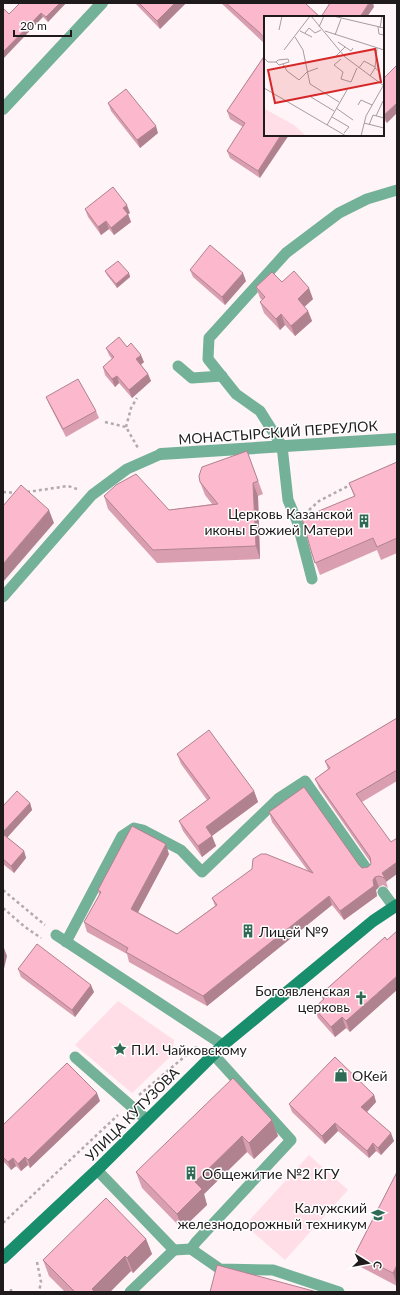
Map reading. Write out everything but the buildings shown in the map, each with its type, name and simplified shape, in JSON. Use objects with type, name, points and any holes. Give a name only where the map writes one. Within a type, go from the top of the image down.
[{"type":"main road","name":"УЛИЦА КУТУЗОВА","points":[[3,1258],[97,1170],[223,1045],[373,920],[395,906]]},
{"type":"street","points":[[3,109],[102,3]]},
{"type":"street","name":"МОНАСТЫРСКИЙ ПЕРЕУЛОК","points":[[161,454],[397,439]]},
{"type":"lane","points":[[312,579],[297,522],[288,500],[282,446],[260,411],[236,394],[208,359],[209,338],[286,253],[339,213],[367,200],[397,190]]},
{"type":"lane","points":[[178,366],[192,378],[222,376]]},
{"type":"lane","points":[[3,597],[92,494],[128,469],[161,454]]},
{"type":"lane","points":[[66,942],[122,836],[134,828],[143,830],[181,850],[202,872],[279,798],[305,781],[368,871]]},
{"type":"lane","points":[[383,892],[395,906]]},
{"type":"lane","points":[[56,935],[223,1045]]},
{"type":"lane","points":[[191,1249],[291,1140],[213,1054]]},
{"type":"lane","points":[[75,1056],[147,1120]]},
{"type":"lane","points":[[97,1170],[174,1250]]},
{"type":"lane","points":[[130,1292],[174,1250],[191,1249],[220,1269],[273,1270],[339,1292]]},
{"type":"path","points":[[137,398],[130,408],[126,427],[144,461]]},
{"type":"path","points":[[105,422],[126,427]]},
{"type":"path","points":[[297,522],[319,501],[358,481]]},
{"type":"path","points":[[3,492],[31,492],[68,486],[92,494]]},
{"type":"path","points":[[3,890],[56,935]]},
{"type":"path","points":[[3,908],[25,927]]},
{"type":"path","points":[[3,1222],[130,1104],[196,1047]]},
{"type":"path","points":[[36,1262],[41,1282],[39,1292]]},
{"type":"path","points":[[11,1287],[11,1292]]},
{"type":"shaded area","points":[[118,1001],[174,1040],[172,1055],[132,1093],[75,1045]]},
{"type":"shaded area","points":[[309,1155],[348,1190],[285,1260],[245,1225]]},
{"type":"place","name":"Церковь Казанской иконы Божией Матери","points":[[364,521]]},
{"type":"place","name":"Лицей №9","points":[[248,931]]},
{"type":"place","name":"Богоявленская церковь","points":[[361,998]]},
{"type":"place","name":"П.И. Чайковскому","points":[[120,1049]]},
{"type":"place","name":"ОКей","points":[[341,1075]]},
{"type":"place","name":"Общежитие №2 КГУ","points":[[191,1173]]},
{"type":"place","name":"Калужский железнодорожный техникум","points":[[378,1215]]}]
